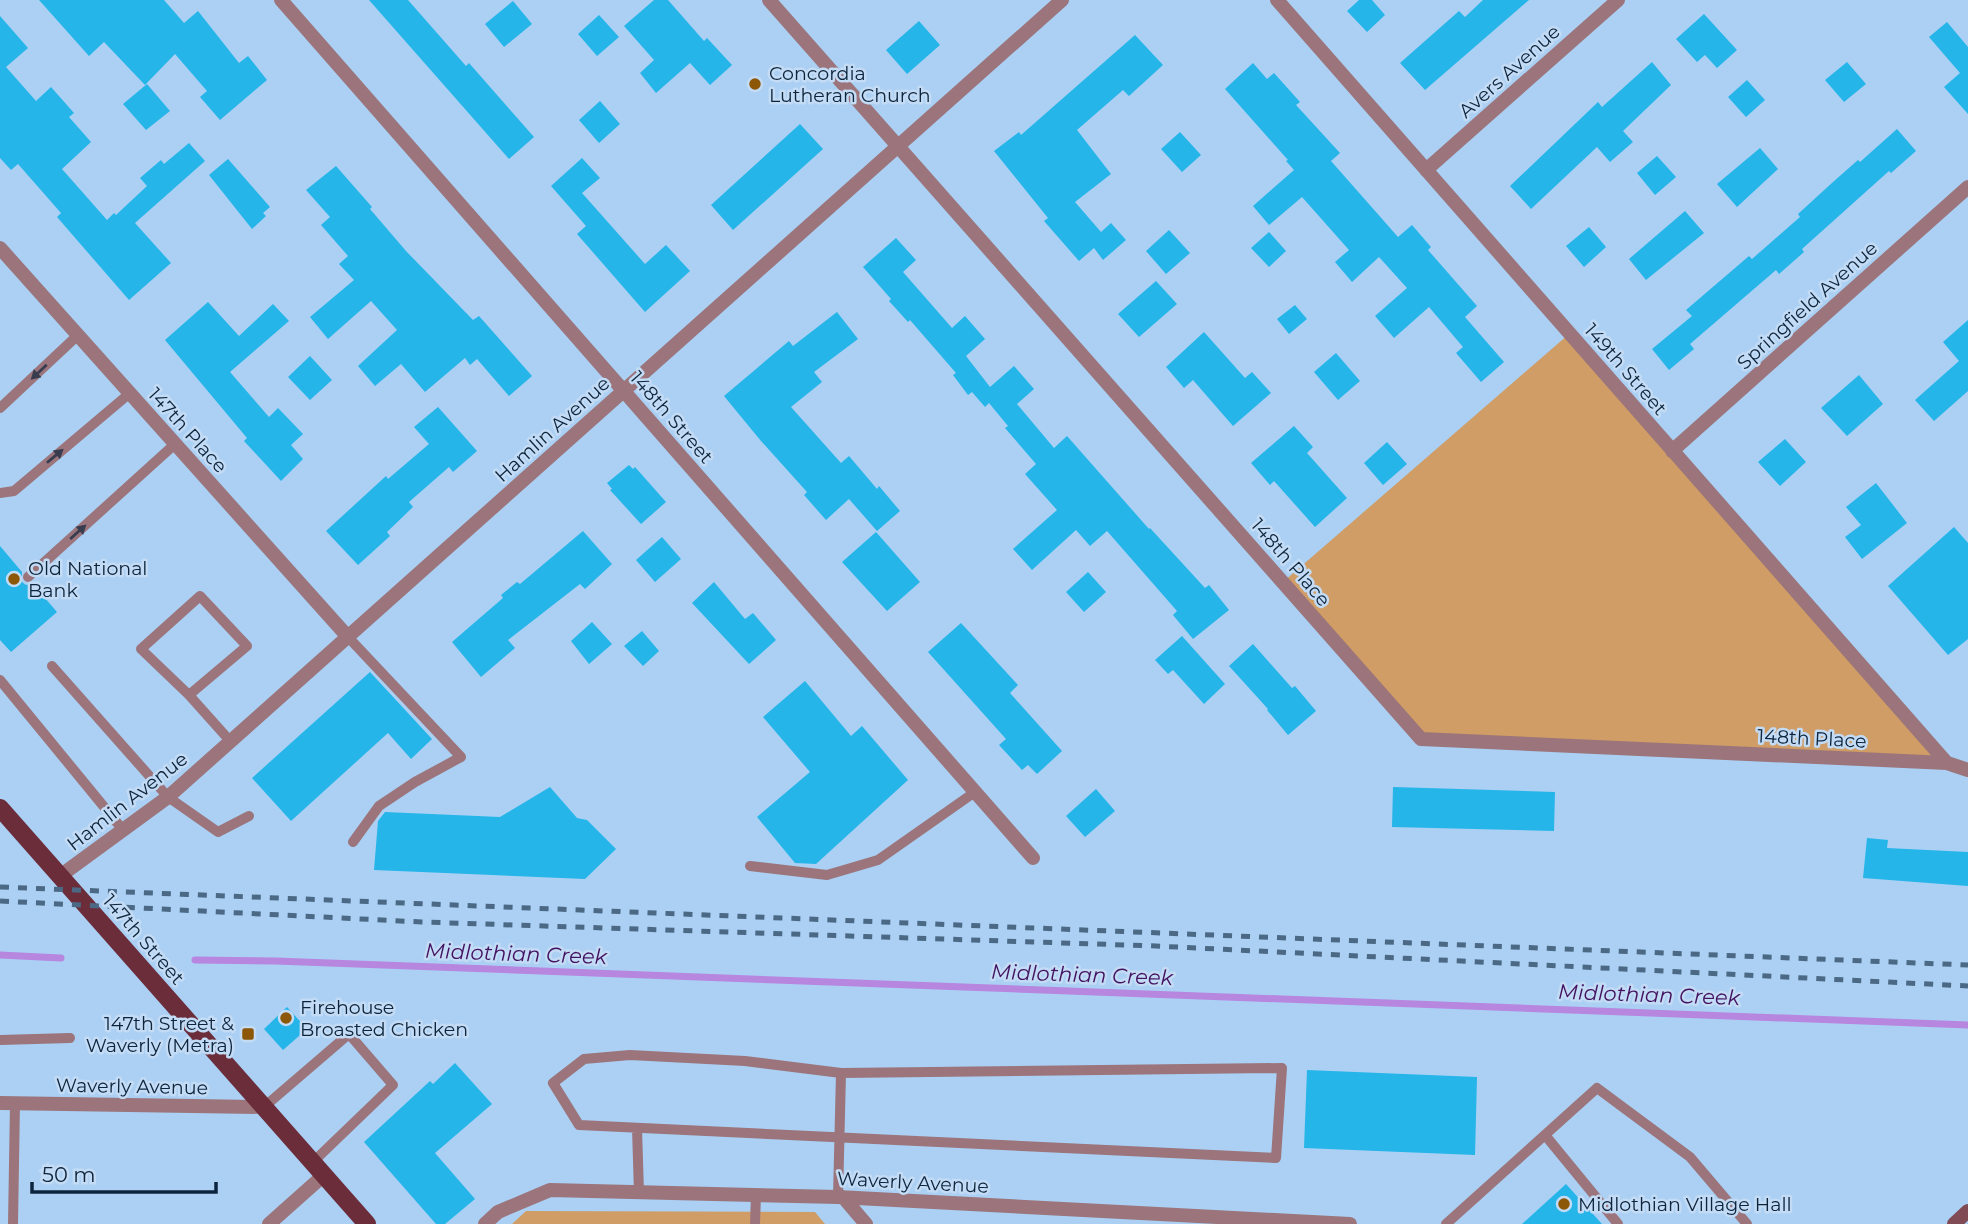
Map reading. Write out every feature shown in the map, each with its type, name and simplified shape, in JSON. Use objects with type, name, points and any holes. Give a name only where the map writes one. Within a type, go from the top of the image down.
[{"type":"main road","name":"147th Street","points":[[0,808],[367,1224]]},
{"type":"main road","points":[[1954,1224],[1968,1211]]},
{"type":"street","name":"148th Street","points":[[281,0],[1033,858]]},
{"type":"street","name":"148th Place","points":[[769,0],[1421,739],[1947,763],[1968,770]]},
{"type":"street","name":"Hamlin Avenue","points":[[60,876],[168,797],[1062,0]]},
{"type":"street","name":"149th Street","points":[[1277,0],[1947,763]]},
{"type":"street","name":"Avers Avenue","points":[[1426,170],[1618,0]]},
{"type":"street","name":"Springfield Avenue","points":[[1672,451],[1968,187]]},
{"type":"street","name":"147th Place","points":[[0,248],[348,637]]},
{"type":"street","name":"Waverly Avenue","points":[[0,1103],[264,1107]]},
{"type":"street","points":[[269,1224],[318,1169]]},
{"type":"street","name":"Waverly Avenue","points":[[485,1224],[498,1212],[550,1191],[841,1197],[1349,1223]]},
{"type":"street","points":[[841,1197],[866,1224]]},
{"type":"lane","points":[[0,408],[78,335]]},
{"type":"lane","points":[[0,493],[14,491],[130,393]]},
{"type":"lane","points":[[28,577],[175,444]]},
{"type":"lane","points":[[189,695],[247,646],[200,596],[141,649],[189,695],[230,742]]},
{"type":"lane","points":[[348,637],[461,757],[415,782],[379,806],[353,842]]},
{"type":"lane","points":[[52,666],[168,797],[218,832],[248,816]]},
{"type":"lane","points":[[0,680],[123,830]]},
{"type":"lane","points":[[750,866],[827,875],[878,860],[975,792]]},
{"type":"lane","points":[[264,1107],[349,1034],[393,1085],[318,1169]]},
{"type":"lane","points":[[0,1040],[70,1038]]},
{"type":"lane","points":[[629,1055],[745,1061],[841,1073],[1282,1068],[1276,1158],[637,1128],[579,1125],[553,1083],[584,1059],[629,1055]]},
{"type":"lane","points":[[841,1073],[841,1197]]},
{"type":"lane","points":[[1446,1224],[1597,1088],[1690,1157],[1747,1224]]},
{"type":"lane","points":[[13,1224],[15,1103]]},
{"type":"lane","points":[[637,1128],[639,1193]]},
{"type":"lane","points":[[1545,1135],[1618,1224]]},
{"type":"lane","points":[[755,1224],[756,1195]]},
{"type":"shaded area","points":[[1569,334],[1947,763],[1421,739],[1283,582]]},
{"type":"shaded area","points":[[526,1211],[815,1212],[825,1224],[512,1224]]},
{"type":"building","points":[[39,0],[164,0],[184,23],[198,11],[239,63],[248,56],[267,80],[220,120],[200,97],[207,91],[175,54],[145,85],[104,42],[89,56]]},
{"type":"building","points":[[369,0],[408,0],[466,66],[469,63],[534,137],[509,159]]},
{"type":"building","points":[[654,0],[668,0],[704,41],[707,38],[732,65],[710,85],[690,63],[656,93],[640,73],[654,60],[624,26]]},
{"type":"building","points":[[1359,0],[1372,0],[1385,15],[1367,32],[1347,11]]},
{"type":"building","points":[[1483,0],[1529,0],[1425,90],[1400,63],[1459,11],[1465,17]]},
{"type":"building","points":[[513,1],[532,24],[504,47],[485,24]]},
{"type":"building","points":[[1704,14],[1737,50],[1717,68],[1705,55],[1697,62],[1676,39]]},
{"type":"building","points":[[599,15],[619,37],[597,56],[578,34]]},
{"type":"building","points":[[0,16],[28,48],[6,67],[36,101],[51,87],[74,113],[69,117],[91,142],[62,169],[107,220],[147,186],[140,178],[161,160],[164,164],[189,143],[205,161],[135,223],[171,263],[129,300],[57,217],[61,213],[18,164],[11,170],[0,158]]},
{"type":"building","points":[[919,21],[940,45],[907,74],[886,50]]},
{"type":"building","points":[[1947,22],[1968,47],[1968,114],[1944,87],[1960,73],[1929,37]]},
{"type":"building","points":[[1135,35],[1163,65],[1129,96],[1123,90],[1077,130],[1111,174],[1075,202],[1101,232],[1111,223],[1126,240],[1103,260],[1094,248],[1079,261],[1044,221],[1048,218],[994,151],[1019,132],[1021,135]]},
{"type":"building","points":[[1652,62],[1671,85],[1623,131],[1633,142],[1610,162],[1597,147],[1531,209],[1510,186],[1598,102],[1602,107]]},
{"type":"building","points":[[1847,62],[1866,84],[1844,102],[1825,80]]},
{"type":"building","points":[[1253,63],[1267,79],[1274,73],[1300,102],[1296,105],[1340,153],[1331,161],[1398,237],[1412,225],[1431,247],[1428,250],[1477,306],[1465,317],[1504,362],[1481,382],[1456,353],[1463,347],[1429,307],[1394,338],[1375,316],[1407,288],[1379,257],[1352,282],[1335,262],[1349,250],[1302,197],[1269,225],[1253,206],[1294,170],[1225,89]]},
{"type":"building","points":[[1747,80],[1765,100],[1746,117],[1728,97]]},
{"type":"building","points":[[147,84],[170,111],[146,130],[123,104]]},
{"type":"building","points":[[600,101],[620,124],[599,143],[579,120]]},
{"type":"building","points":[[800,124],[823,149],[733,230],[711,205]]},
{"type":"building","points":[[1897,129],[1916,151],[1891,173],[1889,171],[1802,249],[1804,252],[1779,274],[1776,270],[1690,344],[1694,349],[1669,370],[1652,349],[1692,316],[1686,310],[1749,256],[1752,259],[1800,217],[1798,214],[1833,182]]},
{"type":"building","points":[[1180,132],[1201,155],[1182,172],[1161,149]]},
{"type":"building","points":[[1760,148],[1778,169],[1737,207],[1717,184]]},
{"type":"building","points":[[1657,156],[1676,177],[1655,195],[1637,173]]},
{"type":"building","points":[[582,158],[600,178],[582,193],[645,264],[666,245],[690,271],[645,312],[577,234],[586,226],[551,186]]},
{"type":"building","points":[[228,159],[270,207],[263,213],[266,216],[252,229],[209,175]]},
{"type":"building","points":[[336,166],[406,251],[473,320],[479,316],[532,376],[509,396],[477,359],[470,365],[465,358],[425,392],[401,364],[375,386],[358,366],[397,330],[371,301],[328,339],[310,317],[354,280],[339,264],[348,256],[321,225],[330,217],[306,190]]},
{"type":"building","points":[[1685,211],[1704,233],[1646,280],[1629,259]]},
{"type":"building","points":[[1589,227],[1606,247],[1584,267],[1566,246]]},
{"type":"building","points":[[1169,230],[1190,253],[1166,274],[1146,251]]},
{"type":"building","points":[[1269,232],[1286,251],[1269,267],[1251,248]]},
{"type":"building","points":[[896,238],[916,260],[903,272],[952,328],[965,316],[985,339],[966,356],[990,387],[1014,366],[1034,389],[1017,404],[1054,448],[1067,436],[1149,529],[1205,588],[1209,585],[1229,610],[1193,639],[1173,615],[1177,611],[1107,531],[1090,546],[1076,530],[1032,570],[1013,549],[1057,510],[1025,474],[1036,464],[1005,428],[1008,426],[989,403],[985,407],[972,392],[968,395],[953,375],[956,373],[910,320],[908,322],[889,301],[891,299],[863,267]]},
{"type":"building","points":[[1156,281],[1177,304],[1139,337],[1118,314]]},
{"type":"building","points":[[208,302],[239,336],[273,304],[289,321],[230,372],[269,417],[278,408],[303,434],[291,445],[303,459],[281,481],[244,441],[247,438],[165,340]]},
{"type":"building","points":[[1295,305],[1307,319],[1289,334],[1277,319]]},
{"type":"building","points":[[837,312],[858,339],[814,372],[822,382],[791,407],[841,463],[849,456],[900,511],[877,531],[849,499],[826,520],[804,495],[807,492],[724,396],[789,341],[793,346]]},
{"type":"building","points":[[1968,320],[1968,391],[1934,421],[1915,400],[1959,361],[1943,342]]},
{"type":"building","points":[[1204,332],[1245,378],[1252,372],[1271,393],[1233,426],[1193,380],[1184,388],[1166,367]]},
{"type":"building","points":[[1336,353],[1360,381],[1338,400],[1314,372]]},
{"type":"building","points":[[310,356],[332,380],[310,400],[288,377]]},
{"type":"building","points":[[1859,375],[1883,404],[1847,436],[1821,408]]},
{"type":"building","points":[[438,407],[477,451],[453,472],[449,467],[409,502],[413,507],[387,532],[390,536],[358,565],[326,531],[386,476],[388,479],[429,444],[414,427]]},
{"type":"building","points":[[1294,426],[1313,447],[1307,453],[1347,498],[1315,527],[1274,481],[1270,485],[1251,463]]},
{"type":"building","points":[[1785,439],[1806,462],[1780,486],[1758,462]]},
{"type":"building","points":[[1387,442],[1407,464],[1383,485],[1364,463]]},
{"type":"building","points":[[629,465],[633,469],[635,467],[666,502],[641,524],[610,490],[612,489],[607,483]]},
{"type":"building","points":[[1876,483],[1907,523],[1862,559],[1845,537],[1861,525],[1846,507]]},
{"type":"building","points":[[1954,527],[1968,543],[1968,639],[1948,655],[1888,586]]},
{"type":"building","points":[[583,531],[612,564],[585,589],[580,584],[508,640],[515,648],[481,677],[452,642],[503,598],[501,595],[517,582],[520,584]]},
{"type":"building","points":[[876,532],[920,582],[887,611],[842,562]]},
{"type":"building","points":[[662,537],[681,559],[655,582],[636,560]]},
{"type":"building","name":"Old National Bank","points":[[0,546],[22,572],[22,582],[26,585],[32,583],[57,612],[11,652],[0,640]]},
{"type":"building","points":[[1088,572],[1106,592],[1084,612],[1066,592]]},
{"type":"building","points":[[714,582],[745,619],[753,613],[776,640],[749,664],[692,603]]},
{"type":"building","points":[[592,622],[612,644],[589,664],[571,641]]},
{"type":"building","points":[[961,623],[1018,685],[1010,693],[1062,751],[1037,774],[1028,765],[1022,770],[999,745],[1006,739],[928,652]]},
{"type":"building","points":[[642,631],[659,651],[643,666],[624,646]]},
{"type":"building","points":[[1182,636],[1225,684],[1204,704],[1173,670],[1168,674],[1155,660]]},
{"type":"building","points":[[1253,644],[1316,711],[1288,735],[1229,666]]},
{"type":"building","points":[[370,672],[432,739],[411,759],[388,733],[291,821],[252,778]]},
{"type":"building","points":[[805,681],[851,736],[862,726],[908,780],[816,864],[795,863],[757,817],[810,772],[763,717]]},
{"type":"building","points":[[550,787],[577,818],[587,820],[616,849],[585,879],[374,870],[378,821],[385,812],[500,817]]},
{"type":"building","points":[[1393,787],[1555,792],[1554,831],[1392,827]]},
{"type":"building","points":[[1096,789],[1115,811],[1085,837],[1066,816]]},
{"type":"building","points":[[1867,838],[1888,840],[1887,848],[1968,852],[1968,886],[1863,878]]},
{"type":"building","name":"Firehouse Broasted Chicken","points":[[287,1007],[307,1029],[283,1050],[264,1029]]},
{"type":"building","points":[[455,1063],[492,1104],[435,1153],[475,1199],[445,1224],[436,1224],[364,1142],[430,1081],[433,1084]]},
{"type":"building","points":[[1307,1070],[1477,1077],[1475,1155],[1304,1148]]},
{"type":"building","name":"Midlothian Village Hall","points":[[1566,1184],[1602,1224],[1522,1224]]},
{"type":"waterway","name":"Midlothian Creek","points":[[0,955],[61,958]]},
{"type":"waterway","name":"Midlothian Creek","points":[[195,960],[1968,1025]]},
{"type":"railway","points":[[0,887],[1968,965]]},
{"type":"railway","points":[[0,901],[422,922],[1156,946],[1968,986]]},
{"type":"place","name":"Concordia Lutheran Church","points":[[755,84]]},
{"type":"place","name":"Old National Bank","points":[[14,579]]},
{"type":"place","name":"Firehouse Broasted Chicken","points":[[286,1018]]},
{"type":"place","name":"147th Street & Waverly (Metra)","points":[[248,1034]]},
{"type":"place","name":"Midlothian Village Hall","points":[[1564,1204]]}]
